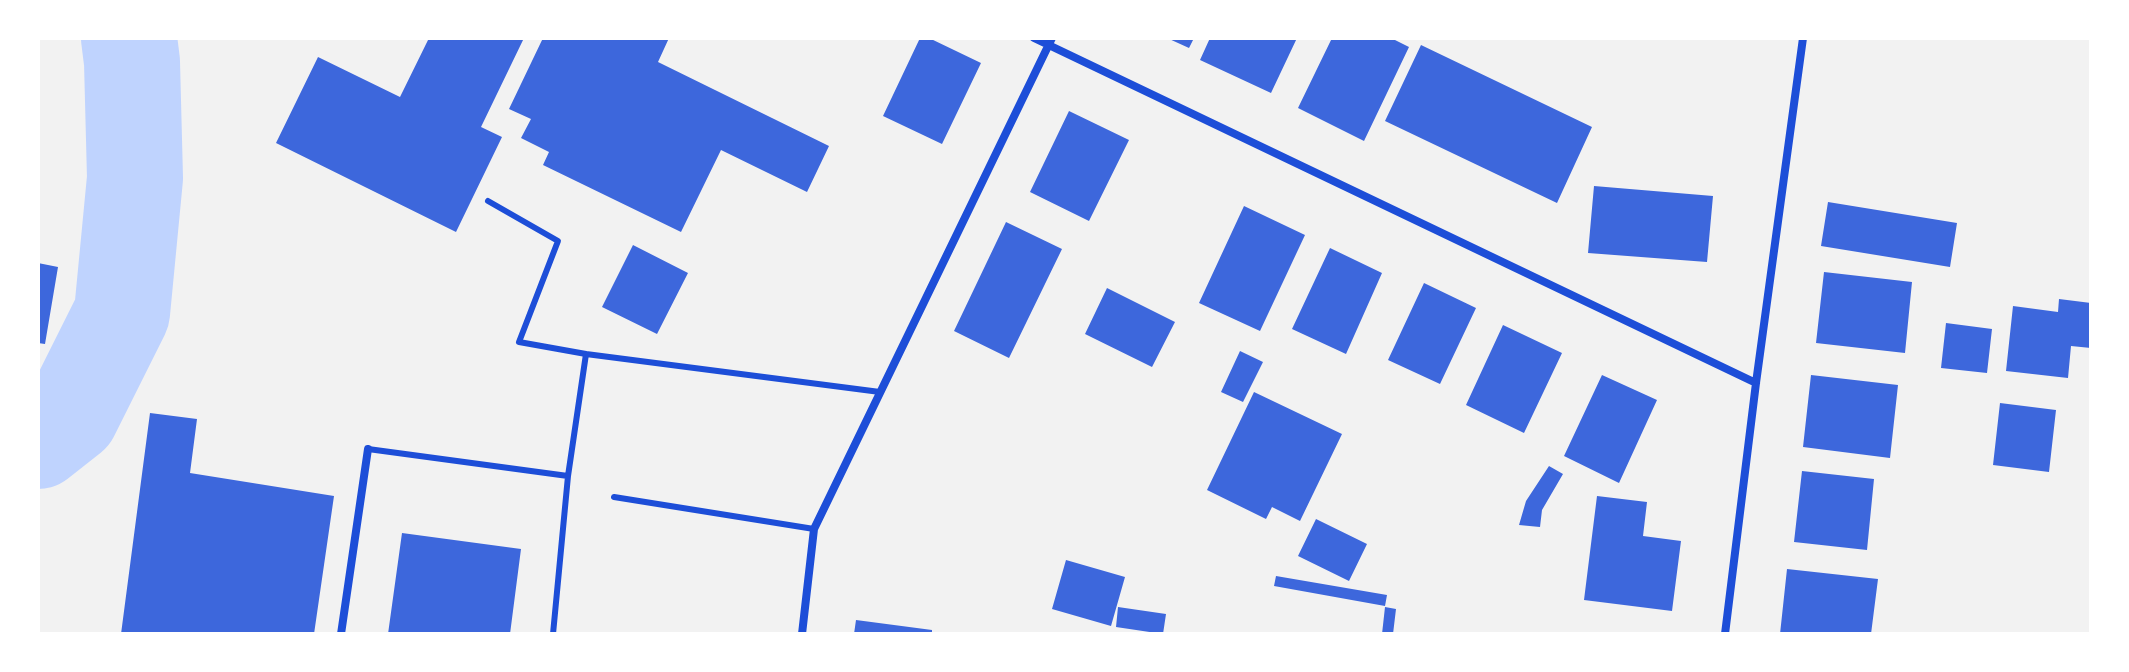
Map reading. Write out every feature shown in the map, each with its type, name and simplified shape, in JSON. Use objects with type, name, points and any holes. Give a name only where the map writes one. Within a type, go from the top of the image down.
[{"type":"street","points":[[1034,38],[1050,41],[1756,383]]},
{"type":"street","points":[[1725,634],[1803,38]]},
{"type":"street","points":[[802,634],[814,529],[1050,41]]},
{"type":"street","points":[[341,634],[368,449]]},
{"type":"lane","points":[[488,201],[558,241],[519,342],[586,354],[880,392]]},
{"type":"lane","points":[[553,634],[568,476],[586,354]]},
{"type":"lane","points":[[368,449],[568,476]]},
{"type":"lane","points":[[614,497],[814,529]]},
{"type":"building","points":[[429,38],[524,38],[481,127],[502,137],[456,232],[276,143],[318,57],[400,97]]},
{"type":"building","points":[[543,38],[669,38],[658,62],[829,146],[807,192],[721,150],[681,232],[543,165],[549,152],[521,138],[531,119],[509,109]]},
{"type":"building","points":[[920,38],[929,38],[981,63],[942,144],[883,116]]},
{"type":"building","points":[[1167,38],[1194,38],[1189,48]]},
{"type":"building","points":[[1210,38],[1297,38],[1271,93],[1200,60]]},
{"type":"building","points":[[1332,38],[1391,38],[1409,47],[1364,141],[1298,108]]},
{"type":"building","points":[[1421,45],[1592,127],[1557,203],[1385,121]]},
{"type":"building","points":[[1069,111],[1129,140],[1089,221],[1030,192]]},
{"type":"building","points":[[1594,186],[1713,196],[1707,262],[1588,253]]},
{"type":"building","points":[[1828,202],[1957,223],[1950,267],[1821,246]]},
{"type":"building","points":[[1244,206],[1305,235],[1260,331],[1199,303]]},
{"type":"building","points":[[1006,222],[1062,249],[1009,358],[954,331]]},
{"type":"building","points":[[633,245],[688,273],[657,334],[602,307]]},
{"type":"building","points":[[1330,248],[1382,273],[1346,354],[1292,329]]},
{"type":"building","points":[[38,263],[58,267],[45,344],[38,343]]},
{"type":"building","points":[[1824,272],[1912,282],[1905,353],[1816,343]]},
{"type":"building","points":[[1424,283],[1476,308],[1440,384],[1388,360]]},
{"type":"building","points":[[1107,288],[1175,322],[1152,367],[1085,334]]},
{"type":"building","points":[[2059,299],[2091,303],[2091,348],[2071,346],[2068,378],[2006,371],[2013,306],[2058,312]]},
{"type":"building","points":[[1946,323],[1992,329],[1987,373],[1941,368]]},
{"type":"building","points":[[1503,325],[1562,353],[1524,433],[1466,405]]},
{"type":"building","points":[[1240,351],[1263,362],[1243,402],[1221,392]]},
{"type":"building","points":[[1602,375],[1657,400],[1619,483],[1564,456]]},
{"type":"building","points":[[1811,375],[1898,385],[1890,458],[1803,447]]},
{"type":"building","points":[[1254,392],[1342,434],[1300,521],[1272,507],[1266,519],[1207,490]]},
{"type":"building","points":[[2000,403],[2056,410],[2049,472],[1993,465]]},
{"type":"building","points":[[150,413],[197,419],[190,473],[334,496],[314,634],[121,634]]},
{"type":"building","points":[[1549,466],[1563,474],[1542,510],[1540,527],[1519,525],[1526,501]]},
{"type":"building","points":[[1802,471],[1874,479],[1867,550],[1794,542]]},
{"type":"building","points":[[1597,496],[1647,502],[1643,536],[1681,541],[1672,611],[1584,600]]},
{"type":"building","points":[[1316,519],[1367,544],[1349,581],[1298,556]]},
{"type":"building","points":[[402,533],[521,549],[510,634],[388,634]]},
{"type":"building","points":[[1066,560],[1125,577],[1111,626],[1052,609]]},
{"type":"building","points":[[1787,569],[1878,579],[1871,634],[1780,634]]},
{"type":"building","points":[[1276,576],[1387,595],[1385,606],[1274,586]]},
{"type":"building","points":[[1118,607],[1166,614],[1163,634],[1116,627]]},
{"type":"building","points":[[1385,607],[1396,609],[1393,634],[1382,634]]},
{"type":"building","points":[[856,620],[932,630],[932,634],[854,634]]},
{"type":"waterway","points":[[38,441],[71,415],[122,313],[135,178],[129,38]]}]
